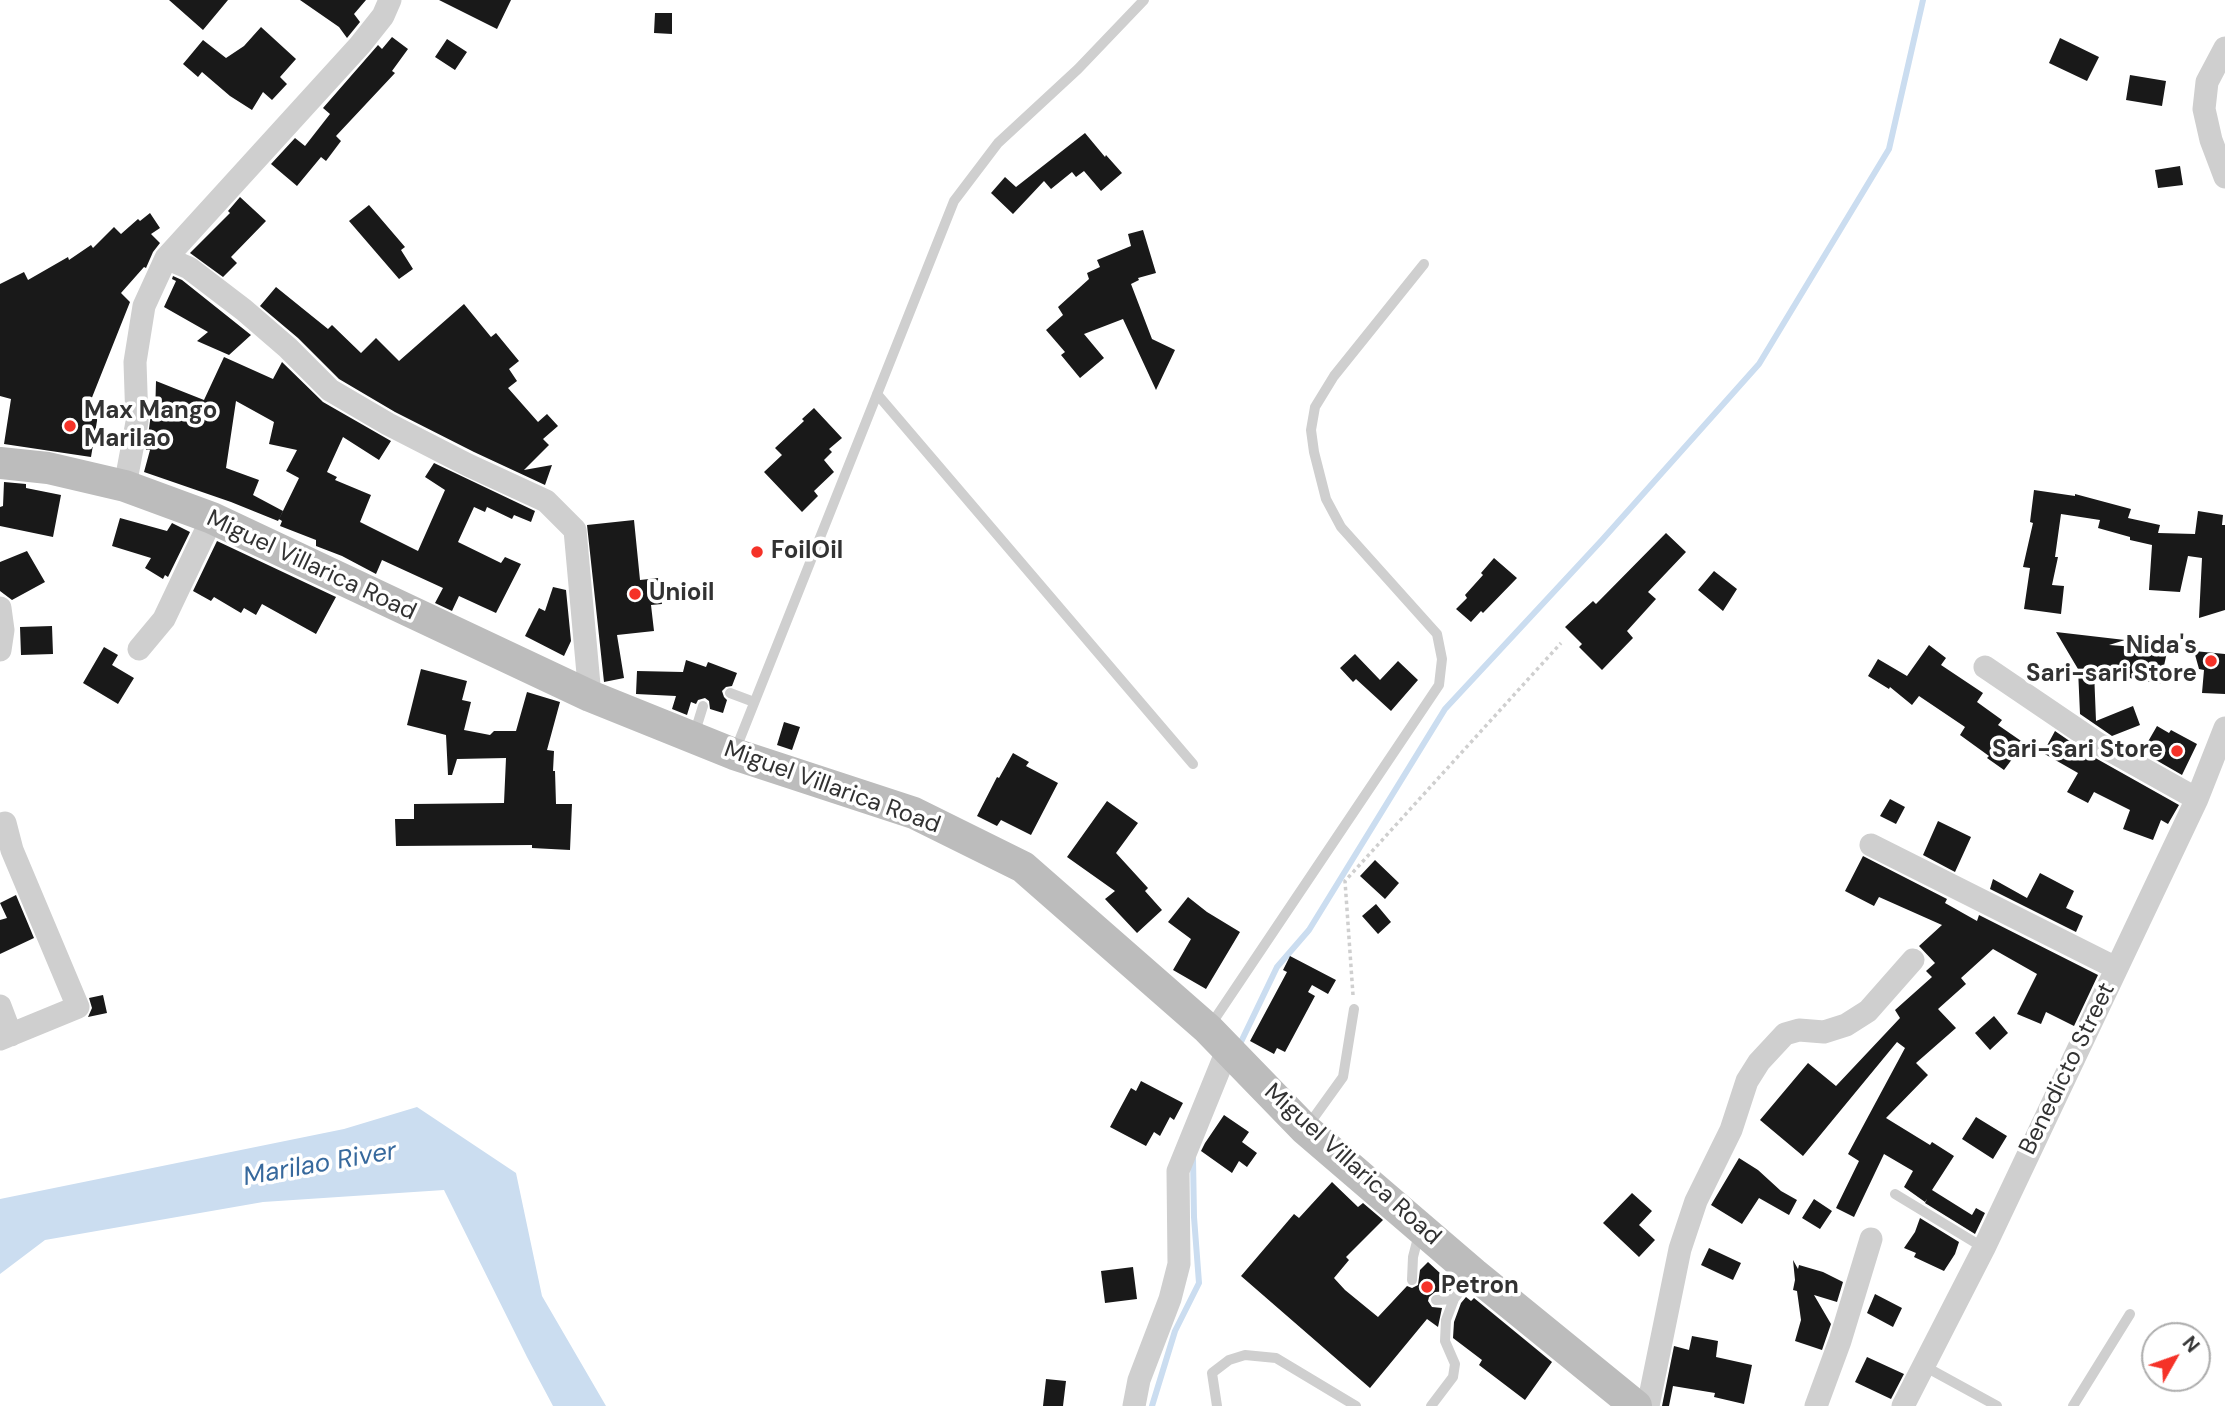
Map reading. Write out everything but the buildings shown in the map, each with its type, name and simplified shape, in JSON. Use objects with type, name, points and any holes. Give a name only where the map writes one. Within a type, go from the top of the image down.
[{"type":"main road","name":"Miguel Villarica Road","points":[[0,463],[48,468],[125,486],[212,518],[590,696],[734,754],[914,813],[1023,867],[1218,1039],[1305,1129],[1474,1274],[1636,1406]]},
{"type":"street","points":[[125,486],[137,422],[135,362],[144,306],[166,258],[360,46],[383,16],[390,0]]},
{"type":"street","points":[[2225,48],[2207,82],[2204,109],[2211,140],[2225,177]]},
{"type":"street","points":[[166,258],[189,268],[244,310],[288,348],[330,390],[388,424],[546,501],[575,530],[590,696]]},
{"type":"street","points":[[139,649],[164,619],[212,518]]},
{"type":"street","points":[[0,608],[3,630],[0,650]]},
{"type":"street","points":[[1985,667],[2097,743],[2197,799]]},
{"type":"street","name":"Benedicto Street","points":[[1903,1406],[1984,1248],[2197,799],[2225,728]]},
{"type":"street","points":[[0,825],[5,823],[12,850],[78,1006],[5,1037],[0,1006]]},
{"type":"street","points":[[1871,845],[2116,968]]},
{"type":"street","points":[[1648,1406],[1680,1249],[1696,1201],[1731,1130],[1747,1080],[1759,1062],[1785,1034],[1799,1030],[1824,1032],[1846,1025],[1868,1011],[1913,960]]},
{"type":"street","points":[[1134,1406],[1139,1380],[1170,1299],[1179,1264],[1178,1171],[1218,1039]]},
{"type":"street","points":[[1816,1406],[1840,1341],[1871,1239]]},
{"type":"lane","points":[[734,754],[954,201],[998,143],[1078,69],[1144,0]]},
{"type":"lane","points":[[1218,1039],[1439,684],[1442,659],[1437,634],[1341,527],[1326,499],[1311,430],[1315,407],[1334,376],[1424,264]]},
{"type":"lane","points":[[877,394],[1193,764]]},
{"type":"lane","points":[[730,693],[754,702]]},
{"type":"lane","points":[[693,737],[703,706]]},
{"type":"lane","points":[[1305,1129],[1343,1077],[1354,1009]]},
{"type":"lane","points":[[1895,1194],[1984,1248]]},
{"type":"lane","points":[[1412,1280],[1413,1257],[1421,1228]]},
{"type":"lane","points":[[1431,1406],[1453,1377],[1455,1364],[1445,1341],[1446,1320],[1454,1298],[1474,1274]]},
{"type":"lane","points":[[1436,1300],[1454,1298]]},
{"type":"lane","points":[[2073,1406],[2130,1314]]},
{"type":"lane","points":[[1217,1406],[1212,1373],[1228,1360],[1245,1355],[1276,1358],[1356,1406]]},
{"type":"lane","points":[[1924,1366],[1997,1406]]},
{"type":"path","points":[[1354,1009],[1345,881],[1561,643]]},
{"type":"water","name":"Marilao River","points":[[417,1107],[516,1173],[542,1296],[606,1406],[553,1406],[444,1190],[263,1202],[45,1240],[0,1274],[0,1199],[344,1129]]},
{"type":"waterway","points":[[1240,1044],[1277,967],[1309,930],[1445,709],[1602,540],[1759,364],[1889,149],[1923,0]]},
{"type":"waterway","points":[[1152,1406],[1175,1331],[1199,1283],[1193,1158]]},
{"type":"place","name":"Max Mango Marilao","points":[[70,426]]},
{"type":"place","name":"FoilOil","points":[[757,552]]},
{"type":"place","name":"Unioil","points":[[635,594]]},
{"type":"place","name":"Nida's Sari-sari Store","points":[[2211,661]]},
{"type":"place","name":"Sari-sari Store","points":[[2177,751]]},
{"type":"place","name":"Petron","points":[[1427,1287]]}]
